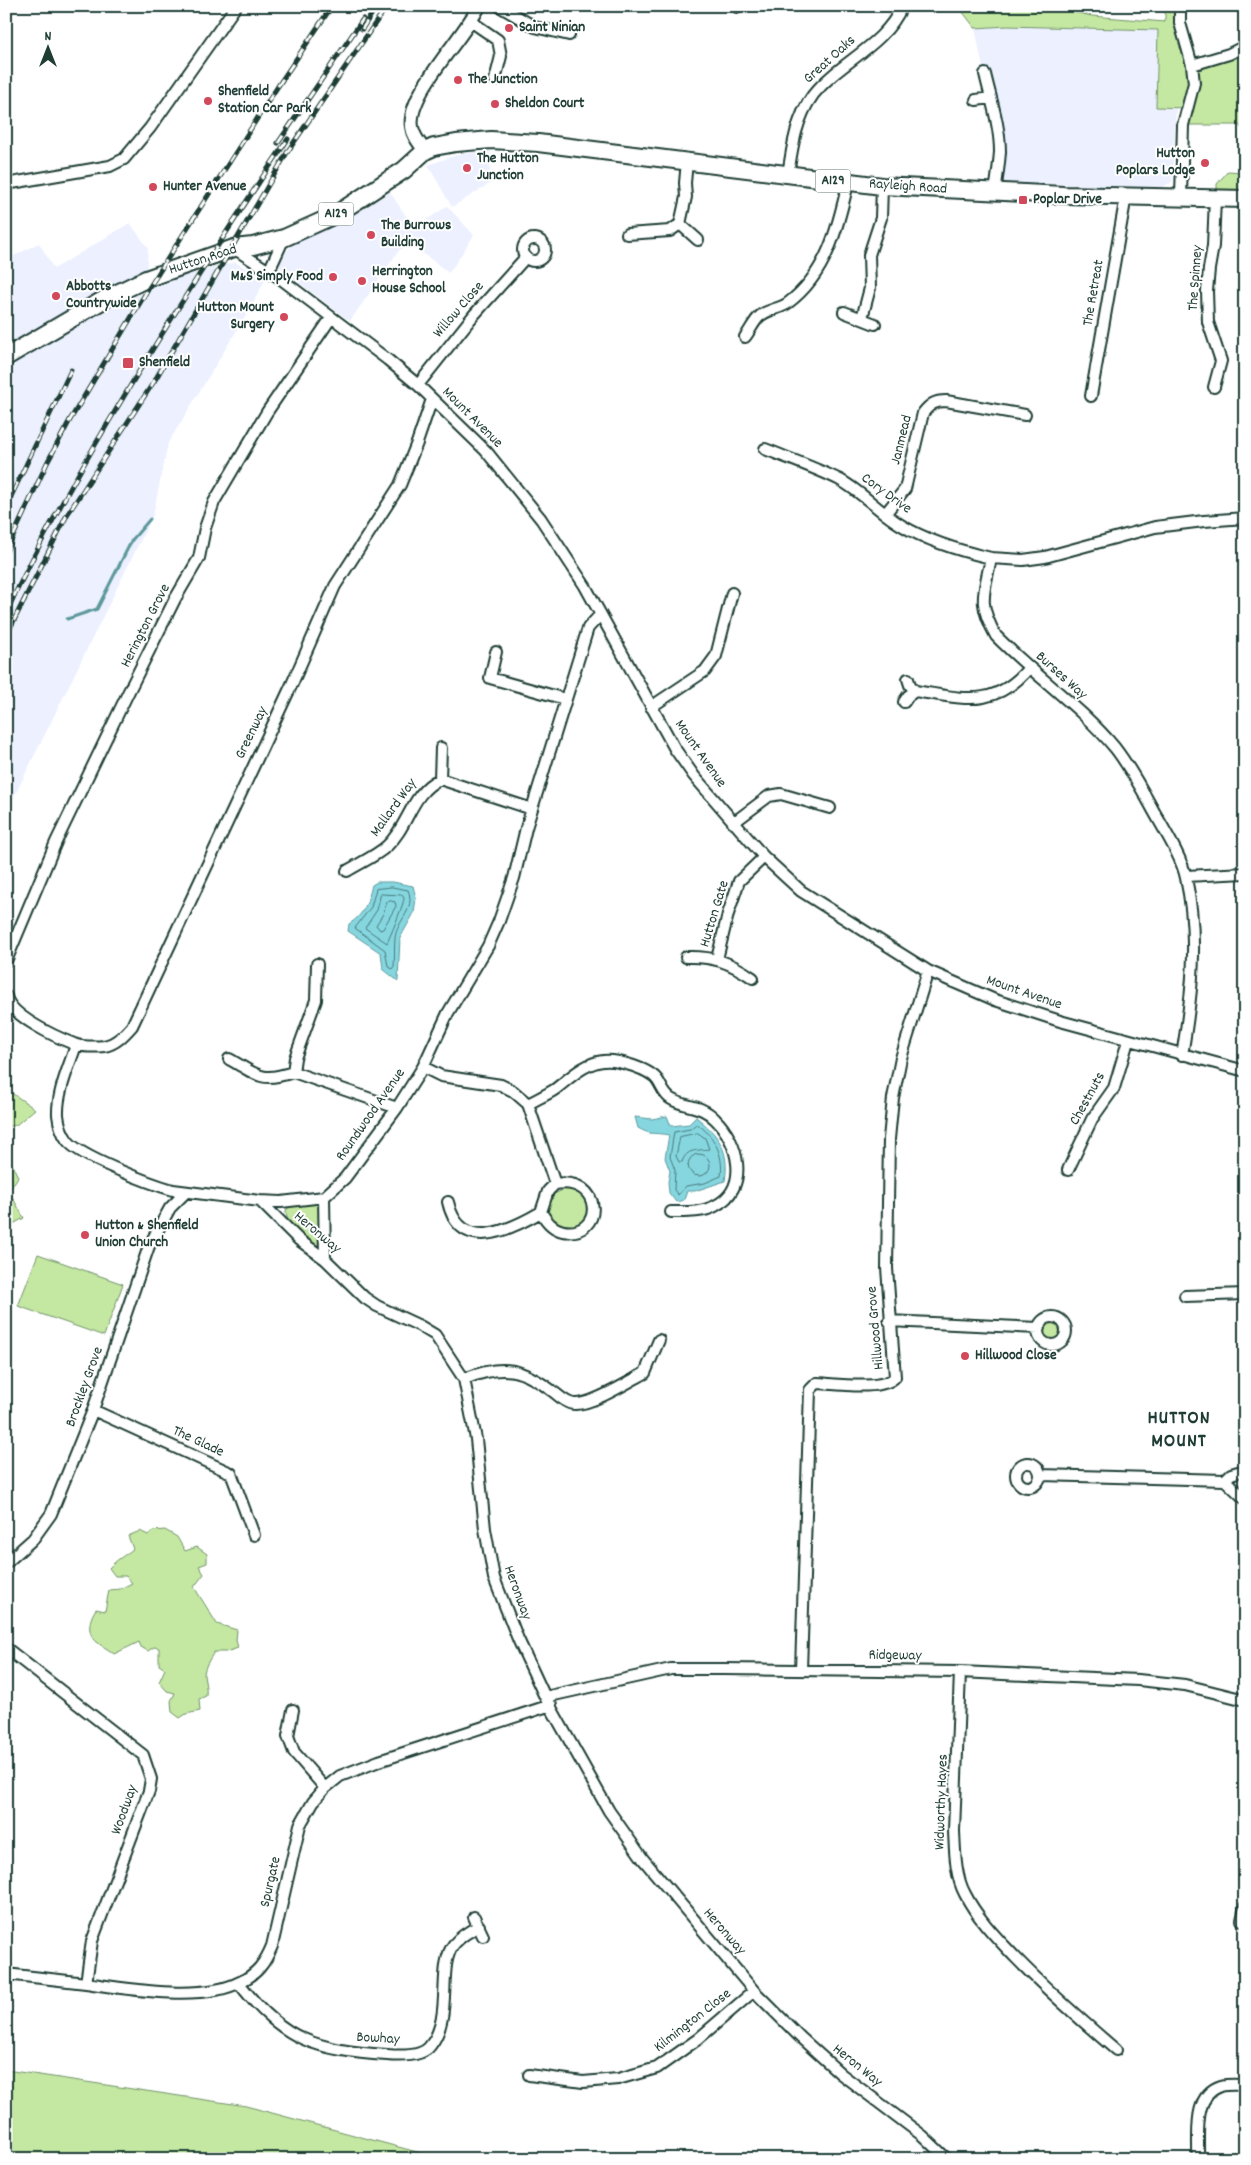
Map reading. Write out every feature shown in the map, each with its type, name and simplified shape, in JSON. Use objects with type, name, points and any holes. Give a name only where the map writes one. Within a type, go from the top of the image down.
[{"type":"main road","name":"Rayleigh Road","points":[[425,152],[434,147],[491,140],[538,143],[882,186],[995,192],[1245,199]]},
{"type":"main road","name":"Hutton Road","points":[[6,357],[105,299],[146,279],[234,248],[253,246],[284,238],[335,215],[404,170],[425,152]]},
{"type":"street","points":[[6,184],[110,166],[124,159],[150,128],[236,6]]},
{"type":"street","points":[[425,152],[412,127],[412,111],[423,88],[472,22],[479,6]]},
{"type":"street","points":[[499,6],[535,27],[569,35]]},
{"type":"street","name":"Great Oaks","points":[[788,175],[797,126],[813,95],[892,26],[902,6]]},
{"type":"street","points":[[1180,6],[1180,23],[1192,64],[1194,83],[1184,124],[1181,197]]},
{"type":"street","points":[[472,22],[498,40],[502,56],[495,80]]},
{"type":"street","points":[[1192,64],[1229,54],[1245,46]]},
{"type":"street","points":[[985,74],[996,118],[1000,152],[995,192]]},
{"type":"street","points":[[976,100],[991,98]]},
{"type":"street","points":[[627,234],[670,231],[680,224],[686,197],[687,161]]},
{"type":"street","points":[[745,337],[761,315],[787,304],[804,289],[819,271],[838,226],[848,183]]},
{"type":"street","points":[[862,318],[870,288],[869,255],[881,218],[882,186]]},
{"type":"street","name":"The Retreat","points":[[1091,396],[1126,196]]},
{"type":"street","name":"The Spinney","points":[[1214,387],[1221,361],[1208,322],[1208,284],[1213,246],[1215,198]]},
{"type":"street","points":[[680,224],[698,240]]},
{"type":"street","points":[[269,271],[284,238]]},
{"type":"street","name":"Mount Avenue","points":[[234,248],[269,271],[418,385],[486,451],[526,498],[585,586],[651,707],[694,776],[764,858],[800,891],[928,971],[995,1000],[1128,1041],[1245,1071]]},
{"type":"street","name":"Willow Close","points":[[418,385],[473,316],[526,257]]},
{"type":"street","points":[[844,312],[875,324]]},
{"type":"street","name":"Herington Grove","points":[[6,961],[56,842],[175,599],[199,558],[204,528],[214,502],[257,427],[331,318]]},
{"type":"street","name":"Greenway","points":[[76,1045],[105,1046],[121,1038],[132,1026],[292,684],[335,586],[400,485],[432,399]]},
{"type":"street","name":"Janmead","points":[[885,514],[905,488],[923,412],[928,406],[937,401],[1025,415]]},
{"type":"street","name":"Cory Drive","points":[[765,450],[839,480],[856,490],[901,525],[955,550],[991,558]]},
{"type":"street","points":[[991,558],[1023,560],[1045,558],[1155,527],[1204,520],[1245,518]]},
{"type":"street","name":"Burses Way","points":[[991,558],[983,601],[987,619],[996,636],[1096,728],[1115,748],[1161,824],[1186,876],[1194,967],[1191,1001],[1182,1055]]},
{"type":"street","points":[[651,707],[705,671],[716,656],[732,593]]},
{"type":"street","name":"Roundwood Avenue","points":[[324,1197],[345,1178],[397,1108],[423,1067],[448,1013],[488,946],[514,878],[532,809],[588,628],[600,615]]},
{"type":"street","points":[[496,652],[490,678],[565,700]]},
{"type":"street","points":[[904,702],[915,691],[964,697],[993,696],[1020,678],[1029,668]]},
{"type":"street","points":[[908,679],[915,691]]},
{"type":"street","name":"Mallard Way","points":[[440,779],[441,748]]},
{"type":"street","name":"Mallard Way","points":[[347,871],[387,846],[421,792],[429,784],[440,779],[532,809]]},
{"type":"street","points":[[733,823],[769,796],[781,794],[830,808]]},
{"type":"street","name":"Hutton Gate","points":[[717,959],[728,914],[739,881],[764,858]]},
{"type":"street","points":[[1186,876],[1245,873]]},
{"type":"street","name":"Hutton Gate","points":[[686,957],[705,956],[717,959],[740,969],[753,978]]},
{"type":"street","points":[[293,1072],[295,1058],[316,1000],[317,964]]},
{"type":"street","name":"Hillwood Grove","points":[[801,1670],[810,1390],[817,1383],[878,1385],[892,1381],[895,1377],[896,1368],[890,1321],[887,1268],[887,1168],[893,1098],[900,1058],[928,971]]},
{"type":"street","points":[[6,996],[7,1002],[17,1013],[50,1033],[76,1045],[60,1095],[58,1115],[61,1130],[68,1141],[90,1157],[160,1187],[260,1201],[281,1202],[324,1197],[325,1259]]},
{"type":"street","name":"Chestnuts","points":[[1068,1170],[1092,1118],[1114,1088],[1128,1041]]},
{"type":"street","points":[[229,1059],[267,1079],[293,1072],[397,1108]]},
{"type":"street","points":[[528,1104],[553,1091],[588,1065],[611,1060],[650,1073],[670,1099],[696,1106],[715,1119],[731,1141],[736,1155],[738,1169],[736,1182],[723,1201],[714,1207],[704,1210],[671,1212]]},
{"type":"street","points":[[423,1067],[441,1076],[502,1085],[513,1091],[528,1104],[555,1184]]},
{"type":"street","points":[[448,1202],[453,1219],[460,1226],[478,1234],[513,1228],[541,1212],[548,1191],[555,1184],[574,1183],[587,1191],[593,1201],[592,1216],[581,1230],[566,1232],[552,1227],[541,1212]]},
{"type":"street","points":[[160,1187],[170,1208]]},
{"type":"street","name":"Brockley Grove","points":[[6,1563],[33,1538],[51,1514],[93,1410],[150,1246],[170,1208],[186,1192]]},
{"type":"street","name":"Heronway","points":[[260,1201],[298,1239],[325,1259],[365,1298],[377,1306],[420,1326],[435,1336],[464,1379],[476,1439],[485,1529],[494,1578],[518,1639],[548,1701],[609,1811],[643,1859],[754,1991]]},
{"type":"street","points":[[1186,1296],[1245,1294]]},
{"type":"street","points":[[890,1321],[1039,1328]]},
{"type":"street","points":[[464,1379],[493,1369],[510,1368],[538,1380],[570,1404],[583,1403],[645,1373],[658,1340]]},
{"type":"street","name":"The Glade","points":[[93,1410],[232,1473],[254,1535]]},
{"type":"street","points":[[1225,1480],[1231,1474],[1245,1470]]},
{"type":"street","points":[[1041,1475],[1225,1480],[1245,1499]]},
{"type":"street","name":"Woodway","points":[[6,1648],[143,1756],[151,1779],[149,1791],[92,1941],[86,1984]]},
{"type":"street","name":"Ridgeway","points":[[548,1701],[671,1669],[960,1672],[1161,1682],[1245,1700]]},
{"type":"street","name":"Widworthy Hayes","points":[[960,1672],[958,1779],[954,1831],[955,1856],[965,1894],[993,1934],[1054,1996],[1116,2050]]},
{"type":"street","name":"Spurgate","points":[[6,1974],[147,1992],[224,1988],[239,1983],[253,1975],[266,1962],[272,1946],[300,1825],[313,1802],[325,1788],[340,1776],[548,1701]]},
{"type":"street","points":[[293,1710],[288,1736],[294,1752],[325,1788]]},
{"type":"street","points":[[1242,1920],[1245,1907]]},
{"type":"street","name":"Bowhay","points":[[239,1983],[266,2015],[288,2031],[310,2043],[333,2050],[355,2053],[392,2056],[415,2054],[429,2048],[440,2032],[447,1959],[452,1945],[476,1921],[483,1936]]},
{"type":"street","name":"Kilmington Close","points":[[529,2075],[582,2082],[618,2079],[657,2068],[698,2038],[754,1991]]},
{"type":"street","name":"Heron Way","points":[[754,1991],[801,2038],[841,2074],[923,2136],[947,2159]]},
{"type":"street","points":[[1198,2159],[1201,2106],[1206,2096],[1223,2085],[1245,2085]]},
{"type":"shaded area","points":[[1007,26],[1158,30],[1156,107],[1176,108],[1172,182],[1162,187],[996,183],[1000,152],[975,28]]},
{"type":"shaded area","points":[[491,150],[489,158],[491,183],[452,207],[428,165],[457,155]]},
{"type":"shaded area","points":[[390,192],[414,229],[447,206],[474,235],[449,273],[411,244],[399,250],[350,321],[280,268],[281,258],[292,245],[346,220]]},
{"type":"shaded area","points":[[130,223],[148,248],[146,279],[32,344],[40,353],[38,349],[103,310],[177,278],[235,262],[265,280],[251,307],[168,443],[153,515],[6,813],[6,475],[14,458],[6,461],[6,260],[39,243],[54,269]]},
{"type":"green space","points":[[965,6],[1047,6],[1092,16],[1165,22],[1165,6],[1180,6],[1192,64],[1245,46],[1245,191],[1217,191],[1217,184],[1228,171],[1242,172],[1243,130],[1239,125],[1183,125],[1186,108],[1156,107],[1158,30],[1007,26],[975,28],[962,11]]},
{"type":"green space","points":[[6,1089],[35,1109],[16,1125],[6,1127]]},
{"type":"green space","points":[[6,1151],[18,1177],[9,1191],[24,1218],[6,1228]]},
{"type":"green space","points":[[567,1188],[577,1189],[590,1202],[586,1221],[575,1228],[555,1222],[549,1214],[550,1202],[554,1194]]},
{"type":"green space","points":[[321,1202],[322,1248],[319,1249],[293,1227],[289,1222],[286,1210],[291,1206]]},
{"type":"green space","points":[[38,1254],[123,1284],[104,1336],[18,1306]]},
{"type":"green space","points":[[1052,1320],[1059,1323],[1062,1330],[1059,1337],[1052,1340],[1045,1337],[1042,1330],[1045,1323]]},
{"type":"green space","points":[[165,1530],[177,1537],[185,1551],[197,1547],[207,1554],[207,1563],[199,1566],[204,1574],[194,1587],[217,1624],[237,1630],[236,1640],[238,1648],[226,1652],[214,1652],[206,1666],[204,1675],[206,1696],[199,1699],[200,1711],[186,1714],[180,1718],[172,1712],[171,1701],[175,1693],[167,1691],[159,1682],[165,1669],[159,1665],[159,1648],[154,1647],[148,1651],[141,1647],[139,1642],[114,1654],[97,1642],[90,1630],[90,1621],[96,1609],[105,1611],[109,1590],[120,1589],[132,1583],[126,1576],[115,1576],[109,1568],[133,1549],[128,1536],[140,1531],[148,1535],[153,1531]]},
{"type":"green space","points":[[6,2070],[246,2106],[443,2159],[6,2159]]},
{"type":"water","points":[[377,882],[393,882],[413,886],[416,898],[414,913],[400,938],[398,981],[383,969],[381,953],[348,931],[349,924],[365,908],[372,885]]},
{"type":"water","points":[[667,1116],[671,1126],[689,1124],[696,1117],[711,1130],[717,1137],[724,1152],[726,1161],[725,1181],[695,1191],[687,1191],[684,1200],[676,1202],[669,1193],[670,1171],[665,1158],[669,1135],[650,1133],[638,1128],[635,1117],[652,1119]]},
{"type":"waterway","points":[[67,619],[97,609],[132,540],[150,519]]},
{"type":"railway","points":[[6,552],[47,463],[70,420],[147,291],[278,86],[332,6]]},
{"type":"railway","points":[[362,29],[377,6]]},
{"type":"railway","points":[[6,636],[67,515],[155,380],[288,151],[387,6]]},
{"type":"railway","points":[[278,143],[363,19]]},
{"type":"railway","points":[[6,613],[56,514],[149,355],[252,192],[288,139]]},
{"type":"railway","points":[[6,507],[71,370]]},
{"type":"place","name":"Saint Ninian","points":[[509,28]]},
{"type":"place","name":"The Junction","points":[[458,80]]},
{"type":"place","name":"Shenfield Station Car Park","points":[[208,101]]},
{"type":"place","name":"Sheldon Court","points":[[495,104]]},
{"type":"place","name":"Hutton Poplars Lodge","points":[[1205,163]]},
{"type":"place","name":"The Hutton Junction","points":[[467,168]]},
{"type":"place","name":"Hunter Avenue","points":[[153,187]]},
{"type":"place","name":"Poplar Drive","points":[[1023,200]]},
{"type":"place","name":"The Burrows Building","points":[[371,235]]},
{"type":"place","name":"M&S Simply Food","points":[[333,277]]},
{"type":"place","name":"Herrington House School","points":[[362,281]]},
{"type":"place","name":"Abbotts Countrywide","points":[[56,296]]},
{"type":"place","name":"Hutton Mount Surgery","points":[[284,317]]},
{"type":"place","name":"Shenfield","points":[[128,363]]},
{"type":"place","name":"Hutton & Shenfield Union Church","points":[[85,1235]]},
{"type":"place","name":"Hillwood Close","points":[[965,1356]]},
{"type":"district","name":"HUTTON MOUNT","points":[[1179,1430]]}]
